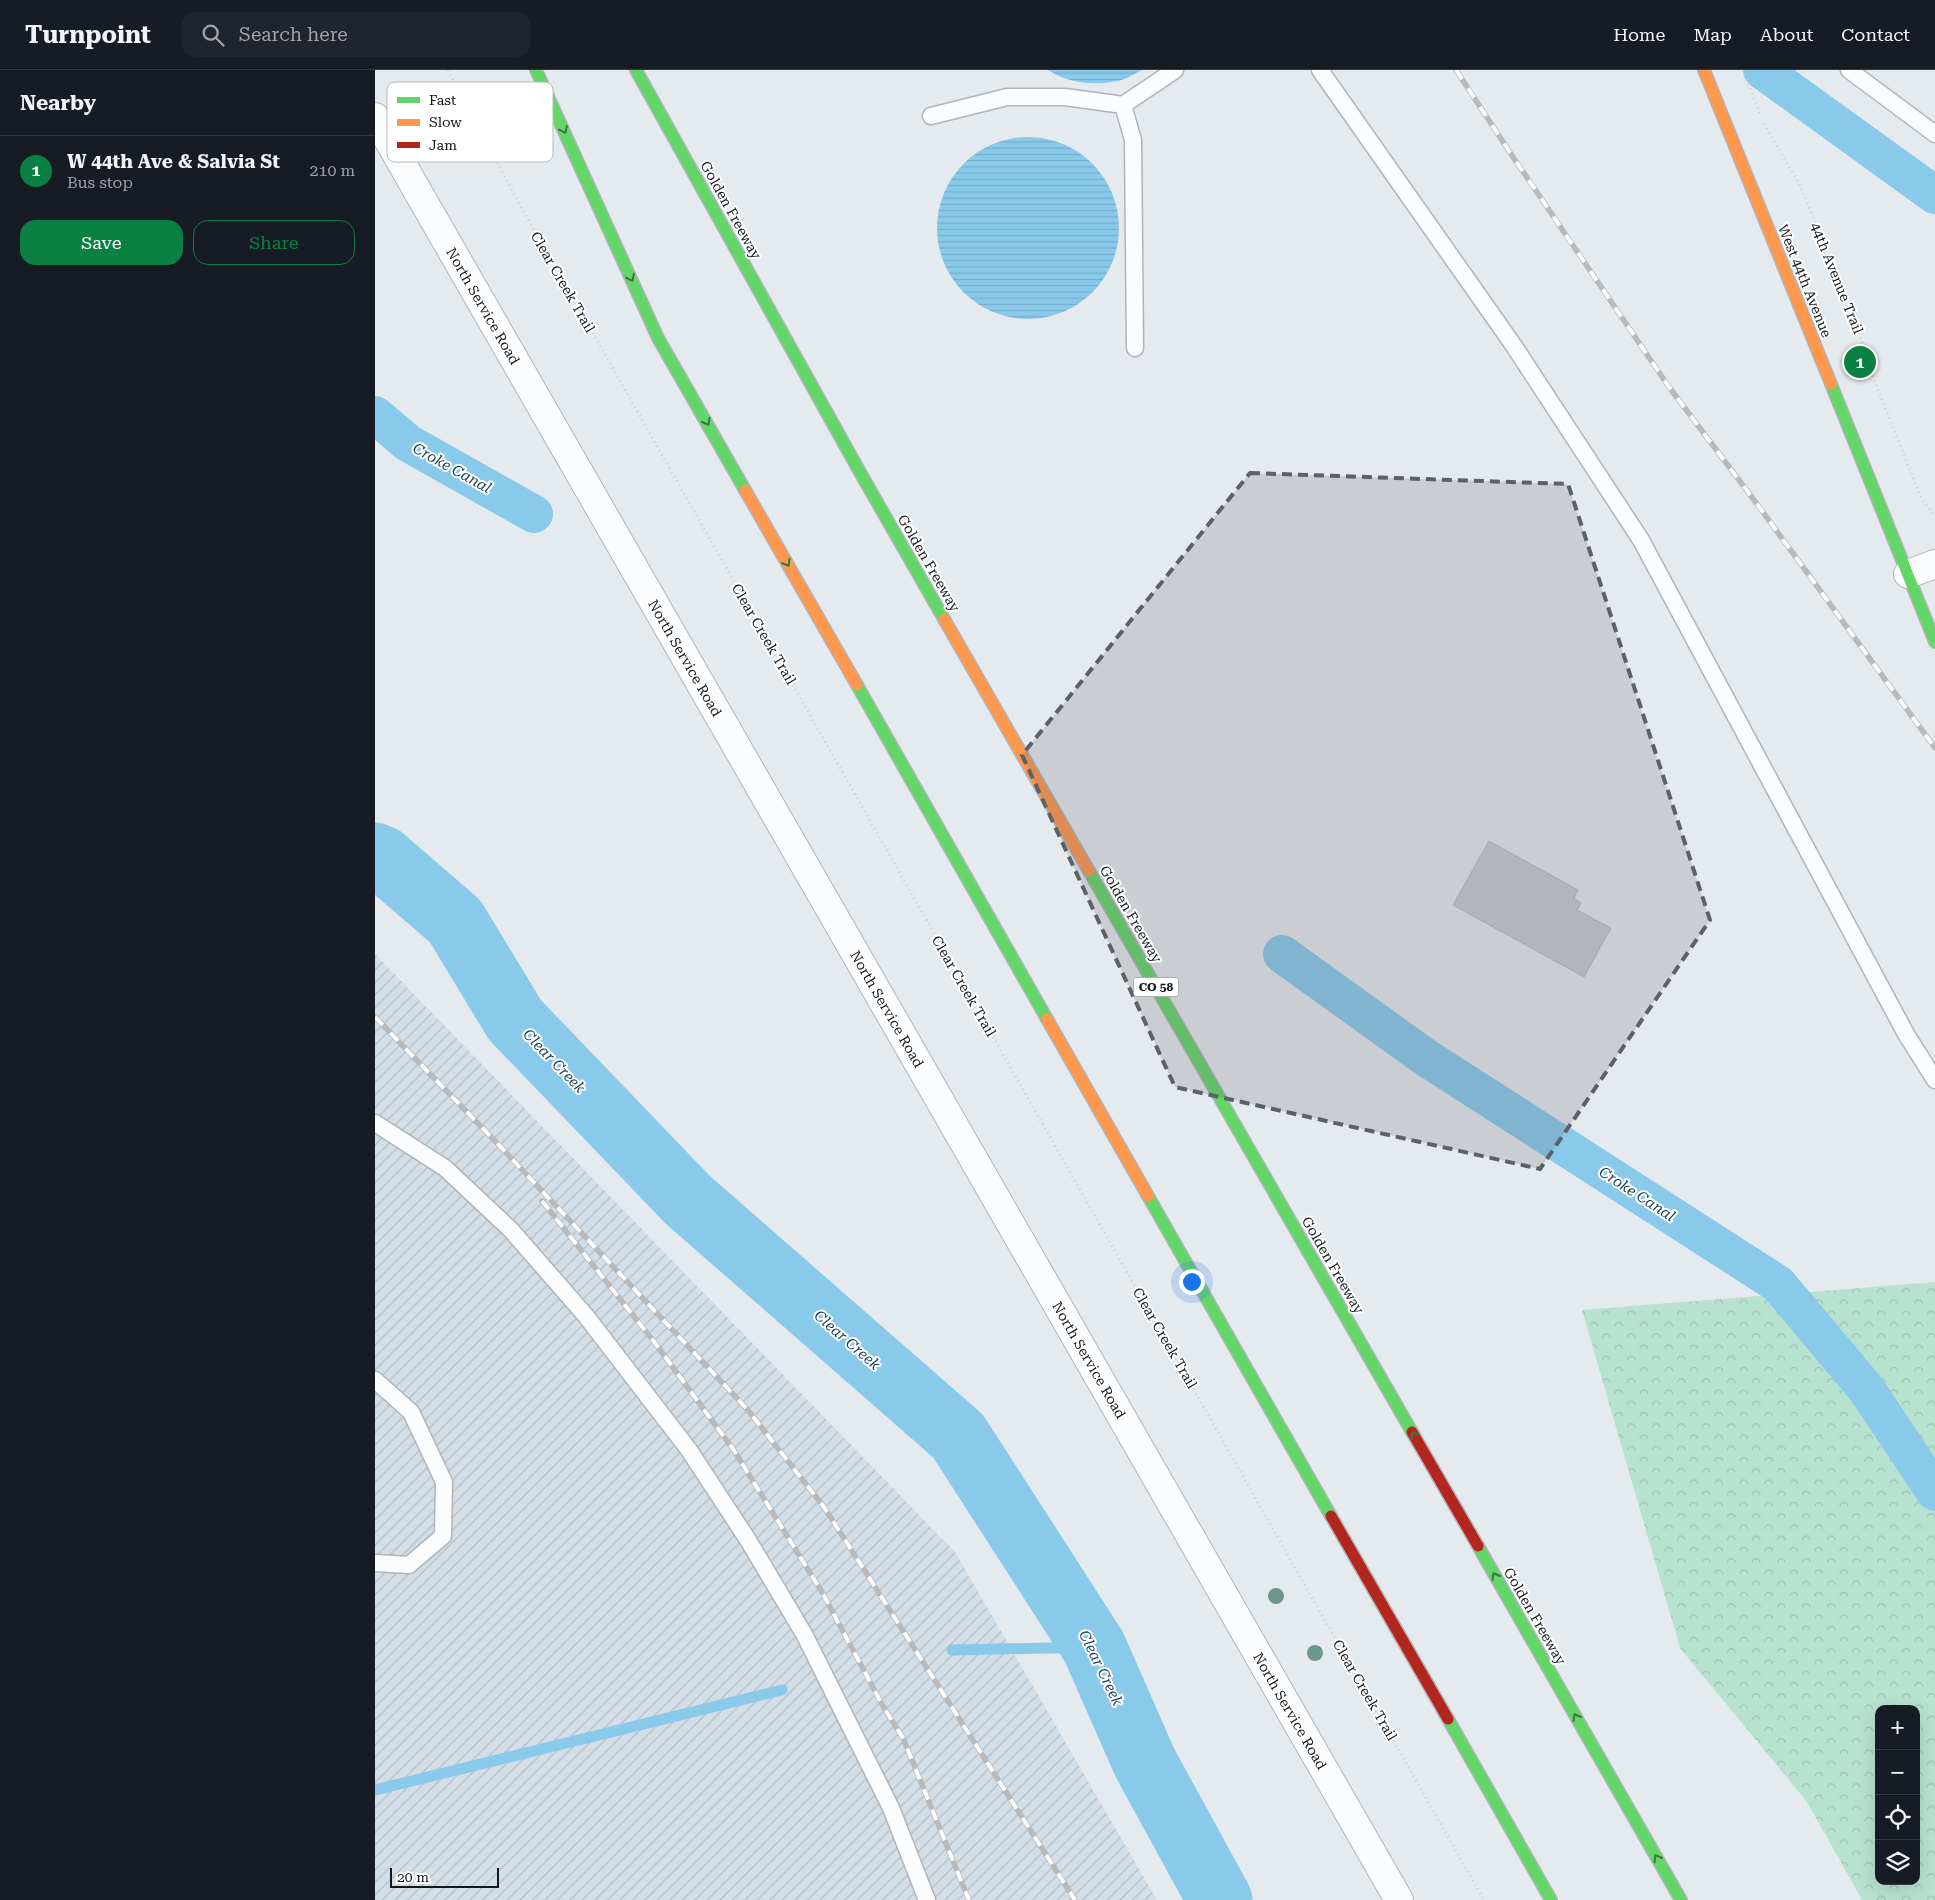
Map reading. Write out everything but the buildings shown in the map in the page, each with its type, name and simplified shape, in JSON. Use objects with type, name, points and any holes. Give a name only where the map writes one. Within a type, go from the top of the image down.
[{"type":"main road","points":[[536,70],[541,82]]},
{"type":"main road","name":"Golden Freeway","points":[[636,70],[861,474],[1681,1900]]},
{"type":"main road","name":"West 44th Avenue","points":[[1704,70],[1935,642]]},
{"type":"main road","points":[[553,107],[658,338],[1551,1900]]},
{"type":"street","name":"North Service Road","points":[[375,117],[387,138]]},
{"type":"street","name":"North Service Road","points":[[401,162],[1399,1900]]},
{"type":"street","points":[[1908,574],[1935,564]]},
{"type":"lane","points":[[931,116],[1007,97],[1065,97],[1123,104],[1175,70]]},
{"type":"lane","points":[[1320,70],[1514,346],[1641,540],[1906,1034],[1935,1080]]},
{"type":"lane","points":[[1849,70],[1935,134]]},
{"type":"lane","points":[[1123,104],[1133,140],[1135,348]]},
{"type":"lane","points":[[375,1123],[445,1168],[511,1230],[586,1316],[689,1450],[748,1540],[804,1634],[891,1808],[927,1900]]},
{"type":"lane","points":[[375,1380],[411,1412],[444,1482],[443,1536],[409,1564],[375,1563]]},
{"type":"path","name":"Clear Creek Trail","points":[[448,70],[454,82]]},
{"type":"path","name":"44th Avenue Trail","points":[[1743,70],[1765,126],[1801,187],[1859,333],[1875,382],[1921,498],[1935,516]]},
{"type":"path","name":"Clear Creek Trail","points":[[497,162],[1484,1900]]},
{"type":"highlighted area","points":[[1250,473],[1568,484],[1710,920],[1540,1169],[1175,1087],[1022,755]]},
{"type":"shaded area","points":[[375,954],[955,1552],[1157,1900],[375,1900]]},
{"type":"green space","points":[[1935,1282],[1935,1900],[1862,1900],[1807,1802],[1680,1648],[1582,1310]]},
{"type":"water","points":[[1048,70],[1142,70],[1120,80],[1090,83],[1072,81]]},
{"type":"water","points":[[1037,137],[1063,144],[1079,152],[1093,163],[1104,177],[1112,193],[1118,210],[1118,246],[1112,263],[1104,279],[1093,293],[1079,304],[1046,318],[1019,319],[993,312],[977,304],[957,286],[944,263],[938,246],[937,219],[944,193],[952,177],[970,157],[993,144],[1010,138]]},
{"type":"waterway","points":[[1762,70],[1935,195]]},
{"type":"waterway","name":"Croke Canal","points":[[375,415],[408,443],[534,514]]},
{"type":"waterway","name":"Clear Creek","points":[[375,855],[382,858],[455,921],[515,1020],[688,1200],[958,1436],[1094,1647],[1145,1763],[1220,1900]]},
{"type":"waterway","name":"Croke Canal","points":[[1282,954],[1425,1057],[1778,1284],[1867,1390],[1935,1492]]},
{"type":"waterway","points":[[952,1650],[1094,1647]]},
{"type":"waterway","points":[[375,1790],[782,1690]]},
{"type":"railway","points":[[1456,70],[1669,387],[1935,748]]},
{"type":"railway","points":[[375,1017],[496,1142],[747,1409],[824,1507],[1075,1900]]},
{"type":"railway","points":[[542,1201],[655,1343],[733,1449],[822,1592],[884,1708],[903,1738],[969,1900]]},
{"type":"traffic: fast","points":[[536,70],[541,82]]},
{"type":"traffic: fast","points":[[636,70],[944,619]]},
{"type":"traffic: fast","points":[[553,107],[658,338],[745,490]]},
{"type":"traffic: fast","points":[[1831,384],[1935,642]]},
{"type":"traffic: fast","points":[[857,685],[1047,1019]]},
{"type":"traffic: fast","points":[[1089,871],[1412,1432]]},
{"type":"traffic: fast","points":[[1148,1196],[1331,1516]]},
{"type":"traffic: fast","points":[[1478,1546],[1681,1900]]},
{"type":"traffic: fast","points":[[1448,1719],[1551,1900]]},
{"type":"traffic: slow","points":[[1704,70],[1831,384]]},
{"type":"traffic: slow","points":[[745,490],[857,685]]},
{"type":"traffic: slow","points":[[944,619],[1089,871]]},
{"type":"traffic: slow","points":[[1047,1019],[1148,1196]]},
{"type":"traffic: jam","points":[[1412,1432],[1478,1546]]},
{"type":"traffic: jam","points":[[1331,1516],[1448,1719]]},
{"type":"place","name":"W 44th Ave & Salvia St","points":[[1860,362]]}]
